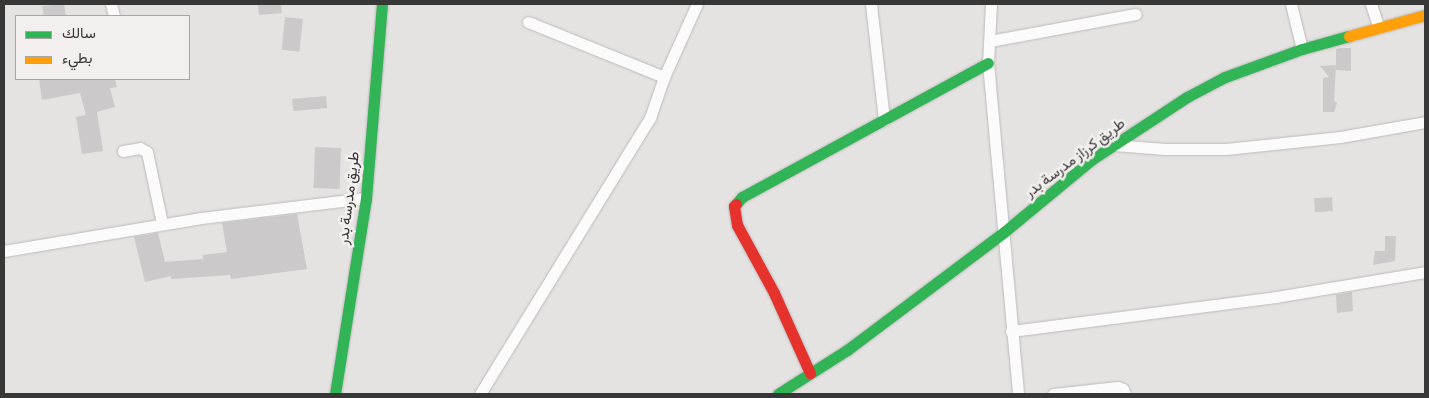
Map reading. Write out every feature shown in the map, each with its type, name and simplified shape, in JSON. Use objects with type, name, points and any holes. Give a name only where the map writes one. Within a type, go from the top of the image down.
[{"type":"street","name":"طريق مدرسة بدر","points":[[335,394],[366,198],[382,4]]},
{"type":"street","points":[[480,394],[650,118],[664,77],[697,4]]},
{"type":"street","points":[[870,4],[884,120]]},
{"type":"street","points":[[991,4],[988,63],[1018,394]]},
{"type":"street","points":[[1291,4],[1302,48]]},
{"type":"street","points":[[1371,4],[1379,28]]},
{"type":"street","points":[[990,41],[1136,14]]},
{"type":"street","name":"طريق كرزاز مدرسة بدر","points":[[778,394],[847,350],[1004,232],[1091,160],[1187,98],[1225,77],[1302,48],[1425,15]]},
{"type":"street","points":[[528,22],[664,77]]},
{"type":"street","points":[[810,373],[774,293],[737,225],[734,206],[742,197],[988,63]]},
{"type":"street","points":[[1114,145],[1166,149],[1226,149],[1340,137],[1425,122]]},
{"type":"street","points":[[123,151],[140,148],[147,152],[162,223]]},
{"type":"street","points":[[4,251],[162,223],[366,198]]},
{"type":"street","points":[[1012,330],[1276,296],[1425,272]]},
{"type":"street","points":[[1053,394],[1118,387],[1123,389],[1125,394]]},
{"type":"building","points":[[64,4],[66,15],[44,15],[42,6]]},
{"type":"building","points":[[258,4],[281,4],[282,13],[259,15]]},
{"type":"building","points":[[285,17],[303,19],[299,52],[282,50]]},
{"type":"building","points":[[1351,48],[1351,71],[1336,70],[1336,49]]},
{"type":"building","points":[[1336,65],[1334,101],[1337,103],[1334,112],[1323,112],[1323,78],[1329,77],[1320,66]]},
{"type":"building","points":[[39,80],[115,80],[117,87],[110,88],[115,107],[97,112],[103,151],[82,154],[76,117],[86,115],[80,93],[42,100]]},
{"type":"building","points":[[326,96],[327,108],[293,111],[292,99]]},
{"type":"building","points":[[315,147],[341,148],[340,189],[314,188]]},
{"type":"building","points":[[1332,197],[1333,211],[1315,212],[1314,198]]},
{"type":"building","points":[[297,214],[307,269],[231,279],[230,275],[171,279],[171,276],[145,282],[134,237],[158,233],[165,262],[203,259],[203,255],[227,252],[222,223]]},
{"type":"building","points":[[1385,236],[1396,236],[1395,261],[1373,265],[1375,251],[1385,251]]},
{"type":"building","points":[[1352,292],[1353,311],[1337,313],[1336,295]]},
{"type":"traffic: fast","points":[[335,394],[366,198],[382,4]]},
{"type":"traffic: fast","points":[[778,394],[847,350],[1004,232],[1091,160],[1187,97],[1225,77],[1302,49],[1349,36]]},
{"type":"traffic: fast","points":[[736,204],[742,197],[988,63]]},
{"type":"traffic: slow","points":[[1349,36],[1425,15]]},
{"type":"traffic: jam","points":[[736,204],[734,206],[737,225],[774,293],[810,373]]}]
